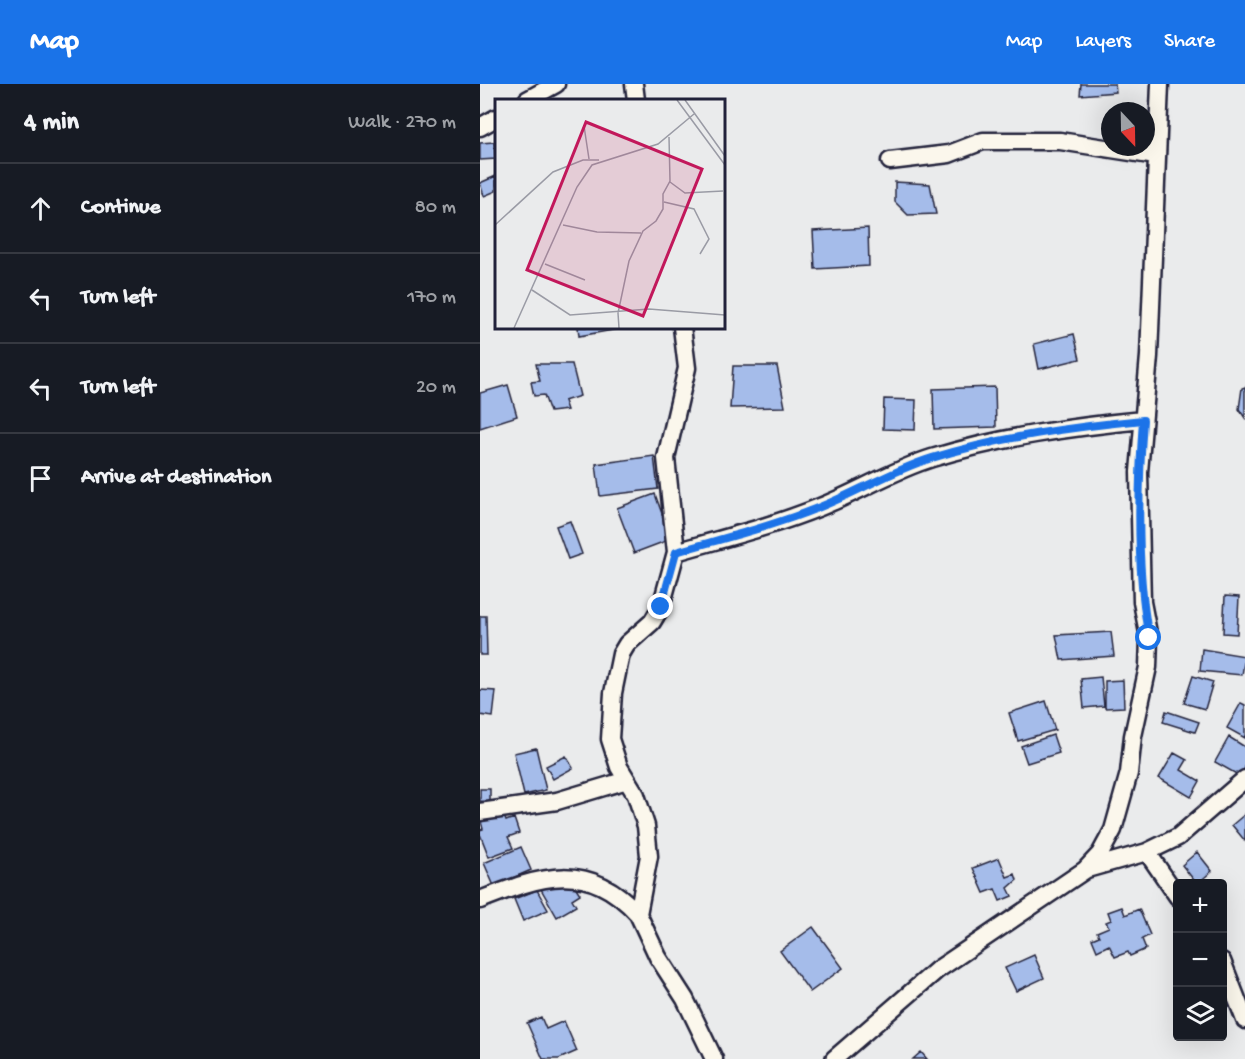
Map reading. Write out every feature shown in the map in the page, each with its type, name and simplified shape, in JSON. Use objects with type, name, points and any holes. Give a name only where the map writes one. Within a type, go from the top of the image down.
[{"type":"street","points":[[529,99],[556,84]]},
{"type":"street","points":[[634,84],[636,99]]},
{"type":"street","points":[[834,1059],[937,970],[1085,870],[1100,854],[1113,830],[1129,773],[1133,736],[1148,668],[1149,638],[1142,602],[1140,472],[1158,196],[1156,156],[1160,84]]},
{"type":"street","points":[[480,127],[495,119]]},
{"type":"street","points":[[890,161],[949,154],[983,141],[1060,141],[1156,156]]},
{"type":"street","points":[[638,914],[649,856],[646,826],[636,795],[612,752],[609,739],[620,658],[627,644],[652,622],[661,607],[676,552],[666,458],[687,368],[682,328]]},
{"type":"street","points":[[676,552],[764,527],[821,507],[902,468],[934,457],[1073,426],[1143,420]]},
{"type":"street","points":[[1085,870],[1147,852],[1178,837],[1245,779]]},
{"type":"street","points":[[480,812],[557,801],[627,780]]},
{"type":"street","points":[[1147,852],[1173,890]]},
{"type":"street","points":[[480,900],[523,883],[569,875],[601,884],[613,890],[638,914],[658,957],[685,999],[714,1059]]},
{"type":"street","points":[[1227,974],[1245,1020]]},
{"type":"building","points":[[1081,84],[1115,84],[1116,92],[1080,95]]},
{"type":"building","points":[[494,142],[495,159],[480,160],[480,143]]},
{"type":"building","points":[[495,176],[495,191],[484,196],[480,183]]},
{"type":"building","points":[[895,182],[930,184],[936,214],[908,215],[895,202]]},
{"type":"building","points":[[868,228],[869,266],[815,269],[813,231]]},
{"type":"building","points":[[578,328],[618,328],[618,329],[579,336]]},
{"type":"building","points":[[1074,334],[1080,359],[1039,369],[1034,344]]},
{"type":"building","points":[[536,364],[572,364],[580,396],[564,401],[567,410],[550,412],[544,395],[534,396],[531,382],[540,381]]},
{"type":"building","points":[[733,366],[777,366],[785,407],[730,408]]},
{"type":"building","points":[[508,385],[517,416],[480,428],[480,393]]},
{"type":"building","points":[[995,387],[996,427],[934,429],[933,389]]},
{"type":"building","points":[[1245,387],[1245,418],[1239,409],[1242,388]]},
{"type":"building","points":[[884,399],[916,400],[915,430],[883,429]]},
{"type":"building","points":[[654,456],[658,489],[600,496],[596,464]]},
{"type":"building","points":[[655,494],[671,539],[634,553],[617,508]]},
{"type":"building","points":[[570,521],[582,554],[568,559],[556,526]]},
{"type":"building","points":[[1225,596],[1239,597],[1237,634],[1223,633]]},
{"type":"building","points":[[480,616],[486,616],[487,655],[480,655]]},
{"type":"building","points":[[1111,632],[1114,656],[1061,660],[1056,635]]},
{"type":"building","points":[[1202,649],[1245,656],[1242,675],[1200,671]]},
{"type":"building","points":[[1193,676],[1213,682],[1205,709],[1184,703]]},
{"type":"building","points":[[1101,677],[1104,706],[1084,708],[1081,679]]},
{"type":"building","points":[[1123,680],[1124,707],[1105,708],[1105,681]]},
{"type":"building","points":[[480,690],[496,691],[493,717],[480,715]]},
{"type":"building","points":[[1046,701],[1055,730],[1018,741],[1009,713]]},
{"type":"building","points":[[1241,703],[1245,705],[1245,738],[1227,728]]},
{"type":"building","points":[[1166,711],[1199,722],[1195,732],[1163,722]]},
{"type":"building","points":[[1053,735],[1059,753],[1027,763],[1021,746]]},
{"type":"building","points":[[1229,737],[1245,747],[1245,768],[1240,776],[1215,762]]},
{"type":"building","points":[[536,748],[546,790],[524,795],[514,753]]},
{"type":"building","points":[[1174,753],[1187,760],[1181,770],[1200,781],[1191,797],[1159,778]]},
{"type":"building","points":[[566,756],[573,768],[553,779],[546,766]]},
{"type":"building","points":[[480,789],[490,789],[490,802],[480,801]]},
{"type":"building","points":[[503,813],[506,821],[514,818],[519,833],[508,837],[513,848],[489,857],[480,834],[480,830],[483,829],[481,822],[486,820],[484,816]]},
{"type":"building","points":[[1245,814],[1245,841],[1232,825]]},
{"type":"building","points":[[521,847],[531,870],[494,886],[484,863]]},
{"type":"building","points":[[1197,852],[1212,871],[1203,879],[1193,879],[1182,865]]},
{"type":"building","points":[[999,858],[1007,877],[1015,874],[1017,880],[1008,888],[1012,896],[1000,901],[995,889],[984,893],[973,868]]},
{"type":"building","points":[[560,878],[571,880],[580,894],[572,899],[576,906],[557,917],[541,889]]},
{"type":"building","points":[[537,890],[548,910],[523,921],[514,899]]},
{"type":"building","points":[[1122,907],[1125,915],[1139,909],[1150,935],[1142,939],[1146,949],[1130,956],[1128,952],[1115,957],[1109,945],[1097,951],[1092,939],[1099,936],[1097,932],[1109,927],[1106,922],[1111,920],[1108,912]]},
{"type":"building","points":[[813,927],[843,968],[810,992],[780,951]]},
{"type":"building","points":[[1034,955],[1044,978],[1016,991],[1005,968]]},
{"type":"building","points":[[541,1017],[546,1029],[564,1021],[577,1051],[559,1059],[543,1059],[527,1023]]},
{"type":"building","points":[[921,1052],[927,1059],[913,1059]]},
{"type":"route","points":[[661,607],[676,552],[764,527],[821,507],[902,468],[934,457],[1073,426],[1143,420],[1140,472],[1142,602],[1149,638]]}]
